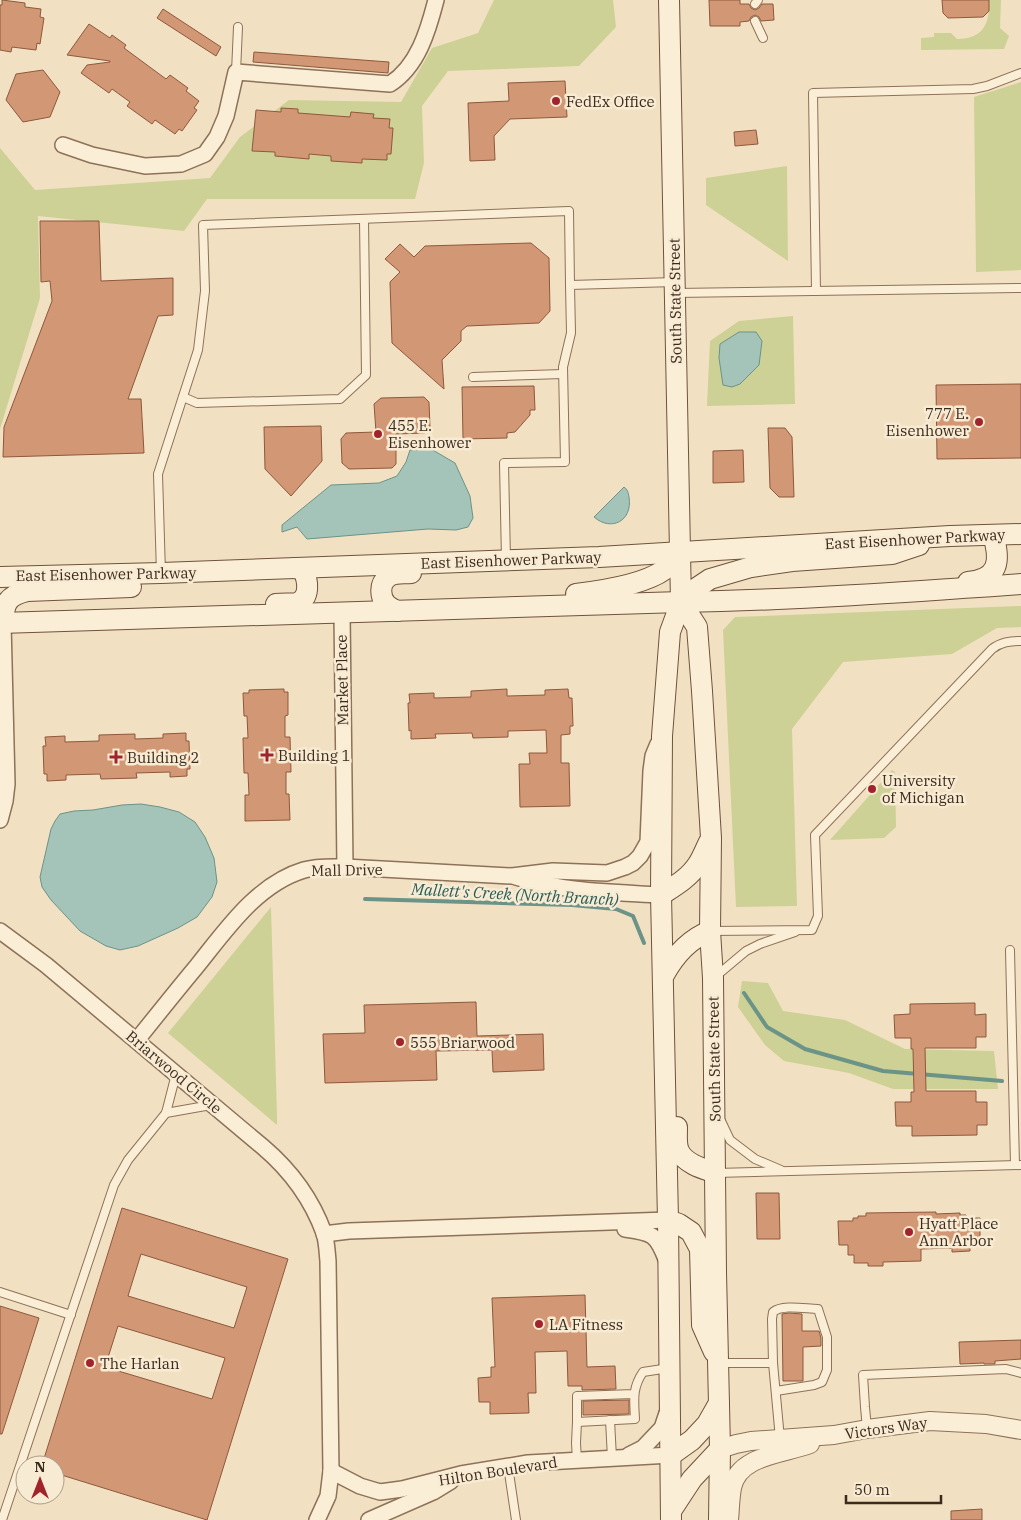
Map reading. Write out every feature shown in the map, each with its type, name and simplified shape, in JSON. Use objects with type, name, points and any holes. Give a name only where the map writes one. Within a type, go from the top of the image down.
[{"type":"main road","name":"South State Street","points":[[669,0],[681,602],[670,632],[662,736],[661,895],[668,1220],[671,1515]]},
{"type":"main road","name":"East Eisenhower Parkway","points":[[0,577],[599,557],[950,536],[1021,534]]},
{"type":"main road","points":[[742,601],[799,591],[971,582],[989,576],[996,568],[998,557],[993,535]]},
{"type":"main road","points":[[681,602],[710,579],[751,567],[792,561],[892,554],[950,536]]},
{"type":"main road","points":[[428,610],[472,598],[575,594],[609,589],[642,580],[663,571],[670,566],[680,552]]},
{"type":"main road","points":[[396,611],[386,605],[382,596],[382,585],[386,578],[396,574],[563,568],[599,557]]},
{"type":"main road","points":[[121,619],[155,609],[297,603],[304,597],[307,584],[303,570],[295,568]]},
{"type":"main road","points":[[246,570],[199,585],[27,591],[18,593],[5,604],[1,623],[742,601],[873,595],[1021,584]]},
{"type":"main road","name":"South State Street","points":[[681,602],[697,627],[711,838],[710,931],[713,978],[720,1426],[719,1520]]},
{"type":"main road","points":[[661,895],[692,872],[699,864],[711,838]]},
{"type":"main road","points":[[664,975],[682,948],[702,934],[710,931]]},
{"type":"main road","points":[[664,1034],[673,1080],[679,1151],[687,1160],[695,1165],[716,1173]]},
{"type":"main road","points":[[668,1220],[679,1224],[691,1232],[700,1249],[702,1325],[718,1363]]},
{"type":"main road","points":[[671,1455],[692,1440],[707,1424],[719,1403]]},
{"type":"main road","points":[[671,1515],[692,1479],[720,1449]]},
{"type":"street","points":[[63,145],[92,155],[145,166],[182,164],[205,154],[217,137],[226,116],[236,72],[390,84],[401,77],[423,44],[436,0]]},
{"type":"street","name":"Market Place","points":[[342,613],[345,867]]},
{"type":"street","points":[[0,820],[7,784],[1,623]]},
{"type":"street","name":"Mall Drive","points":[[137,1040],[235,919],[261,893],[281,880],[303,870],[318,867],[345,867],[512,876],[553,871],[607,872],[633,863],[646,849],[648,842],[651,771],[653,756],[662,736]]},
{"type":"street","name":"Mall Drive","points":[[512,876],[539,884],[567,889],[661,895]]},
{"type":"street","name":"Briarwood Circle","points":[[0,931],[46,964],[214,1104],[284,1166],[306,1196],[324,1234],[328,1261],[332,1471],[328,1496],[317,1520]]},
{"type":"street","points":[[324,1234],[349,1231],[668,1220]]},
{"type":"street","points":[[586,1223],[648,1232],[659,1242],[668,1263]]},
{"type":"street","points":[[616,1458],[643,1448],[662,1428],[670,1401]]},
{"type":"street","name":"Victors Way","points":[[720,1449],[751,1441],[834,1435],[930,1421],[986,1424],[1021,1430]]},
{"type":"street","points":[[720,1426],[734,1436],[751,1441]]},
{"type":"street","points":[[729,1520],[732,1487],[738,1474],[744,1467],[768,1456],[802,1447],[834,1435]]},
{"type":"street","name":"Hilton Boulevard","points":[[332,1471],[360,1486],[380,1492],[402,1489],[461,1474],[528,1463],[671,1455]]},
{"type":"street","points":[[369,1520],[433,1492],[461,1474]]},
{"type":"lane","points":[[755,21],[763,38]]},
{"type":"lane","points":[[236,72],[238,27]]},
{"type":"lane","points":[[816,291],[813,93],[973,89],[988,86],[1021,73]]},
{"type":"lane","points":[[161,573],[158,474],[198,350],[204,295],[203,225],[569,211],[571,333],[563,367],[565,462],[504,463],[506,560]]},
{"type":"lane","points":[[183,397],[197,403],[340,399],[366,375],[364,219]]},
{"type":"lane","points":[[570,285],[816,291],[1021,288]]},
{"type":"lane","points":[[473,377],[563,374]]},
{"type":"lane","points":[[710,931],[812,930],[818,916],[815,835],[992,649],[1007,642],[1021,641]]},
{"type":"lane","points":[[713,978],[746,951],[760,944],[802,930]]},
{"type":"lane","points":[[716,1173],[1018,1165],[1010,950]]},
{"type":"lane","points":[[2,1520],[114,1185],[128,1160],[166,1113],[176,1074]]},
{"type":"lane","points":[[166,1113],[214,1104]]},
{"type":"lane","points":[[714,1107],[730,1140],[755,1159],[786,1172]]},
{"type":"lane","points":[[0,1292],[71,1315]]},
{"type":"lane","points":[[776,1391],[822,1382],[827,1370],[827,1337],[818,1309],[777,1309],[773,1312],[773,1363],[780,1439]]},
{"type":"lane","points":[[718,1363],[773,1363]]},
{"type":"lane","points":[[577,1422],[595,1418],[635,1419],[634,1394],[638,1380],[643,1372],[669,1368]]},
{"type":"lane","points":[[868,1429],[863,1375],[1006,1369],[1021,1373]]},
{"type":"lane","points":[[577,1460],[577,1396],[617,1398],[634,1394]]},
{"type":"lane","points":[[615,1418],[616,1458]]},
{"type":"lane","points":[[508,1466],[516,1520]]},
{"type":"green space","points":[[494,0],[613,0],[616,27],[579,66],[448,71],[422,106],[424,163],[415,199],[207,199],[184,231],[38,216],[40,298],[0,429],[0,148],[35,190],[210,178],[240,137],[289,100],[401,102],[432,48],[478,33]]},
{"type":"green space","points":[[989,0],[1001,0],[1000,28],[1009,36],[1004,49],[921,50],[921,38],[934,37],[934,33],[951,33],[957,39],[979,33],[986,23]]},
{"type":"green space","points":[[1021,82],[1021,270],[976,272],[974,97]]},
{"type":"green space","points":[[787,166],[788,261],[706,205],[706,178]]},
{"type":"green space","points":[[793,316],[795,404],[707,406],[710,341],[739,321]]},
{"type":"green space","points":[[1021,606],[1021,627],[997,628],[952,654],[843,662],[792,729],[797,906],[736,907],[723,630],[735,617]]},
{"type":"green space","points":[[892,770],[895,772],[896,827],[884,838],[830,840]]},
{"type":"green space","points":[[271,907],[277,1116],[277,1125],[168,1033]]},
{"type":"green space","points":[[742,981],[768,983],[783,1011],[845,1020],[905,1049],[994,1051],[998,1089],[893,1089],[849,1073],[784,1061],[765,1045],[738,1007]]},
{"type":"water","points":[[739,332],[756,332],[762,341],[759,365],[740,384],[732,387],[723,385],[719,358],[720,344]]},
{"type":"water","points":[[431,449],[455,463],[470,496],[473,518],[468,527],[456,530],[428,529],[307,539],[297,527],[282,532],[282,525],[331,485],[379,483],[397,476],[406,462],[410,450]]},
{"type":"water","points":[[624,487],[628,492],[629,505],[628,512],[624,518],[614,524],[607,524],[594,517]]},
{"type":"water","points":[[141,804],[179,812],[195,822],[205,837],[214,858],[217,882],[212,897],[197,917],[138,946],[120,950],[106,946],[80,931],[51,900],[42,887],[40,877],[51,829],[60,814]]},
{"type":"building","points":[[2,0],[25,3],[25,7],[41,9],[40,17],[44,18],[40,44],[37,43],[36,50],[12,47],[11,52],[0,50],[0,5],[2,5]]},
{"type":"building","points":[[709,0],[740,0],[740,4],[749,4],[755,10],[762,4],[773,4],[774,20],[761,21],[755,15],[749,21],[740,22],[740,26],[710,26]]},
{"type":"building","points":[[942,0],[989,0],[989,11],[983,17],[948,18],[943,13]]},
{"type":"building","points":[[163,9],[221,47],[216,56],[157,18]]},
{"type":"building","points":[[89,24],[110,38],[112,35],[126,45],[124,48],[166,79],[170,75],[188,88],[186,91],[199,101],[194,108],[197,110],[182,131],[179,129],[175,134],[155,120],[152,124],[127,106],[130,102],[112,89],[109,93],[81,73],[87,65],[110,62],[67,55]]},
{"type":"building","points":[[254,52],[389,62],[388,73],[253,62]]},
{"type":"building","points":[[43,70],[60,92],[50,117],[23,122],[6,100],[16,74]]},
{"type":"building","points":[[565,81],[567,117],[510,119],[494,136],[495,160],[470,161],[468,103],[509,101],[508,83]]},
{"type":"building","points":[[281,108],[298,109],[298,113],[350,117],[351,112],[374,114],[373,118],[390,119],[389,128],[393,128],[391,154],[387,154],[387,160],[362,159],[362,163],[331,161],[331,156],[309,154],[309,159],[275,156],[275,152],[252,151],[256,110],[281,112]]},
{"type":"building","points":[[756,130],[758,144],[735,146],[734,132]]},
{"type":"building","points":[[40,221],[99,221],[101,281],[173,278],[173,315],[158,316],[128,399],[141,399],[144,453],[3,457],[4,427],[52,301],[50,281],[41,282]]},
{"type":"building","points":[[531,243],[549,258],[550,311],[539,323],[467,326],[461,331],[461,341],[442,360],[444,389],[392,343],[390,282],[400,272],[385,259],[400,244],[414,257],[425,246]]},
{"type":"building","name":"777 E. Eisenhower","points":[[1021,384],[1021,458],[937,459],[936,385]]},
{"type":"building","points":[[534,386],[535,410],[530,410],[530,415],[515,432],[507,433],[507,438],[463,439],[462,387]]},
{"type":"building","name":"455 E. Eisenhower","points":[[424,397],[429,402],[430,427],[425,433],[396,434],[396,464],[392,468],[349,469],[342,463],[341,439],[346,433],[376,432],[374,404],[381,398]]},
{"type":"building","points":[[321,426],[322,461],[291,496],[265,469],[264,427]]},
{"type":"building","points":[[768,428],[785,428],[792,437],[794,497],[779,497],[770,488]]},
{"type":"building","points":[[743,450],[744,482],[713,483],[713,451]]},
{"type":"building","name":"Building 1","points":[[284,689],[284,692],[288,692],[288,715],[285,716],[285,737],[290,737],[291,772],[286,772],[286,794],[289,794],[290,820],[245,821],[245,795],[249,795],[248,773],[244,773],[243,738],[248,738],[247,716],[244,716],[243,693],[249,693],[249,690]]},
{"type":"building","points":[[507,689],[507,696],[545,695],[545,690],[568,689],[569,698],[572,698],[573,726],[570,726],[570,734],[561,735],[561,763],[569,763],[570,806],[520,807],[519,764],[530,764],[529,753],[547,753],[546,730],[508,731],[508,737],[473,738],[472,733],[435,734],[436,738],[411,739],[411,730],[409,731],[409,694],[434,693],[434,698],[471,697],[471,691]]},
{"type":"building","name":"Building 2","points":[[186,733],[186,741],[189,741],[190,769],[187,769],[187,776],[170,777],[170,772],[136,773],[137,778],[101,779],[100,774],[66,775],[66,780],[47,781],[47,774],[44,774],[43,746],[46,746],[45,737],[65,736],[65,742],[99,741],[99,735],[135,734],[135,739],[163,738],[163,734]]},
{"type":"building","name":"555 Briarwood","points":[[476,1002],[477,1036],[543,1034],[544,1070],[493,1072],[492,1050],[436,1051],[437,1080],[325,1083],[323,1034],[365,1033],[364,1005]]},
{"type":"building","points":[[975,1003],[975,1015],[986,1014],[986,1037],[976,1037],[976,1048],[925,1048],[926,1091],[976,1091],[976,1102],[987,1102],[987,1125],[977,1125],[977,1135],[912,1136],[912,1126],[896,1126],[895,1102],[911,1102],[911,1092],[914,1092],[911,1038],[895,1038],[894,1015],[910,1014],[910,1004]]},
{"type":"building","points":[[756,1193],[779,1193],[780,1239],[757,1239]]},
{"type":"building","name":"The Harlan","points":[[122,1208],[288,1259],[207,1520],[65,1476],[65,1455],[45,1455]],"holes":[[[141,1254],[247,1287],[234,1328],[128,1296]],[[118,1326],[225,1358],[212,1399],[105,1367]]]},
{"type":"building","name":"Hyatt Place Ann Arbor","points":[[936,1212],[936,1214],[960,1213],[960,1215],[966,1215],[966,1218],[980,1218],[980,1241],[970,1241],[970,1251],[952,1252],[952,1248],[921,1249],[921,1261],[883,1262],[883,1266],[868,1266],[868,1263],[854,1263],[854,1255],[848,1255],[848,1245],[839,1245],[838,1221],[853,1221],[853,1218],[858,1218],[858,1216],[866,1216],[866,1213]]},
{"type":"building","points":[[585,1295],[587,1367],[615,1366],[616,1389],[582,1390],[582,1386],[568,1386],[567,1351],[535,1352],[536,1393],[528,1393],[529,1413],[490,1414],[490,1402],[479,1402],[478,1378],[491,1377],[491,1367],[495,1367],[492,1298]]},
{"type":"building","points":[[0,1306],[39,1318],[2,1434],[0,1434]]},
{"type":"building","points":[[782,1314],[802,1314],[802,1331],[819,1331],[821,1338],[821,1346],[803,1347],[803,1381],[783,1381]]},
{"type":"building","points":[[1021,1340],[1021,1359],[995,1361],[995,1364],[960,1364],[959,1342]]},
{"type":"building","points":[[629,1400],[629,1414],[583,1415],[583,1401]]},
{"type":"building","points":[[982,1509],[982,1520],[951,1520],[951,1511]]},
{"type":"waterway","name":"Mallett's Creek (North Branch)","points":[[365,899],[572,905],[616,909],[633,916],[644,943]]},
{"type":"waterway","name":"Mallett's Creek (North Branch)","points":[[744,993],[767,1027],[805,1049],[883,1071],[1002,1081]]},
{"type":"place","name":"FedEx Office","points":[[556,101]]},
{"type":"place","name":"777 E. Eisenhower","points":[[979,422]]},
{"type":"place","name":"455 E. Eisenhower","points":[[378,434]]},
{"type":"place","name":"Building 1","points":[[267,755]]},
{"type":"place","name":"Building 2","points":[[116,757]]},
{"type":"place","name":"University of Michigan","points":[[872,789]]},
{"type":"place","name":"555 Briarwood","points":[[400,1042]]},
{"type":"place","name":"Hyatt Place Ann Arbor","points":[[909,1232]]},
{"type":"place","name":"LA Fitness","points":[[539,1324]]},
{"type":"place","name":"The Harlan","points":[[90,1363]]}]
